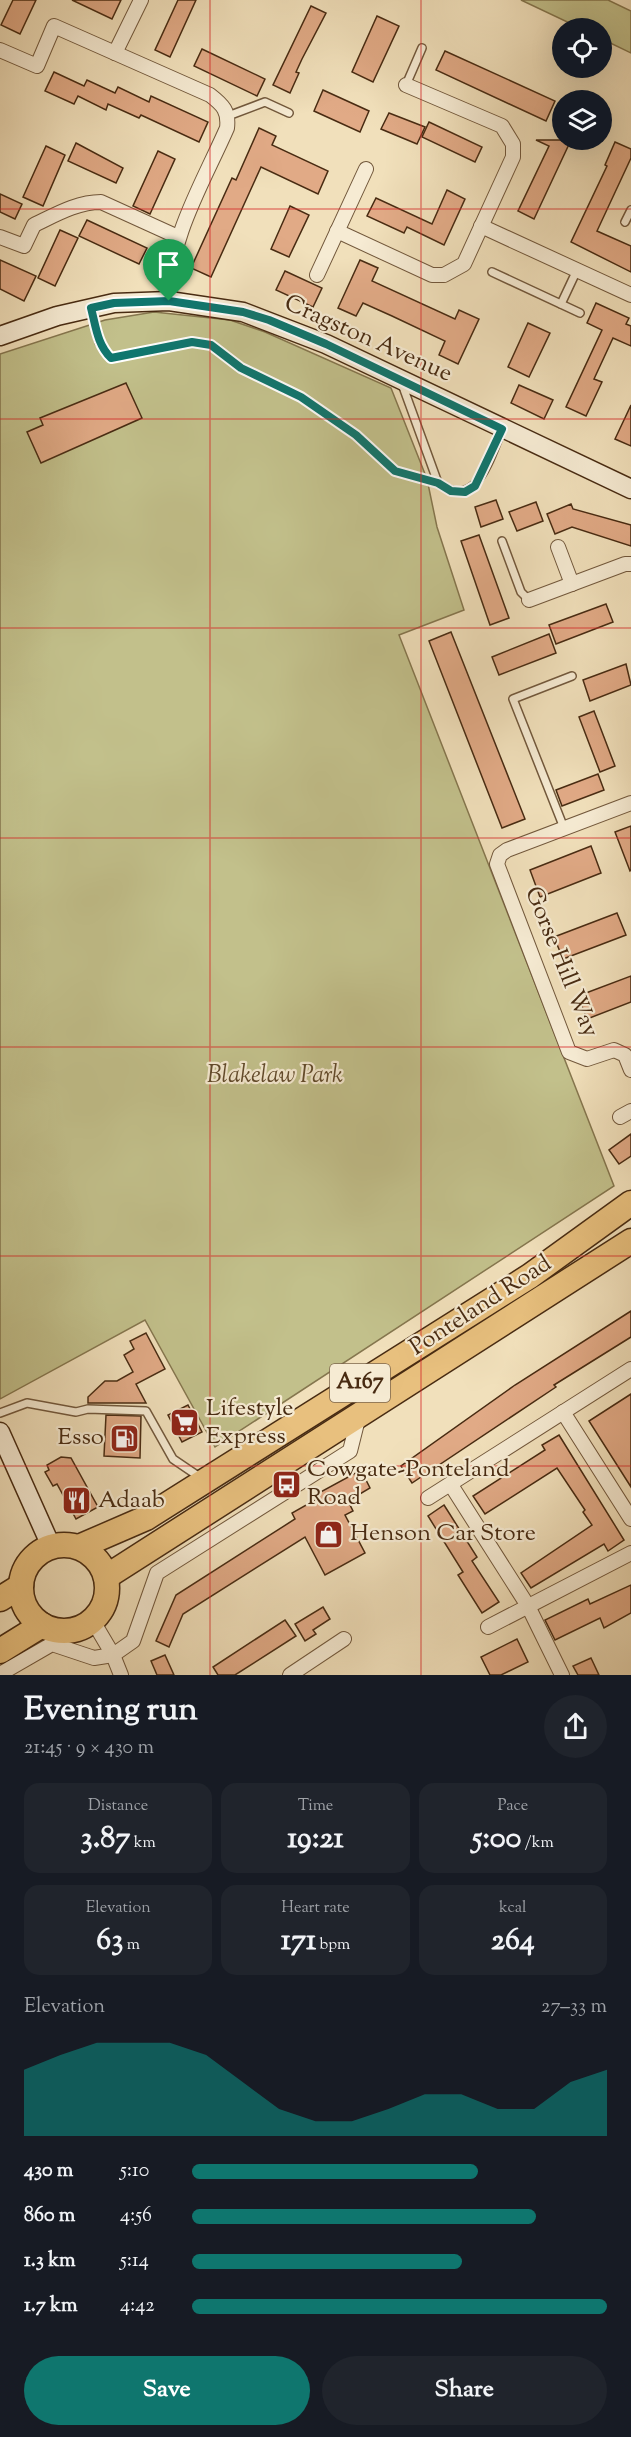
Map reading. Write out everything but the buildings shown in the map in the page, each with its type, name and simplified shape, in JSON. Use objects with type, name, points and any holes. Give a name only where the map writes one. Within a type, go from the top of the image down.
[{"type":"highway","name":"Ponteland Road","points":[[51,1546],[66,1544],[79,1547],[146,1518],[530,1276],[631,1203]]},
{"type":"highway","name":"Ponteland Road","points":[[106,1577],[631,1240]]},
{"type":"highway","points":[[51,1546],[38,1554],[28,1565],[21,1586],[24,1602],[31,1615],[42,1625],[62,1631],[76,1629],[93,1621],[100,1612],[107,1592],[106,1577],[102,1566],[92,1554],[79,1547]]},
{"type":"highway","points":[[0,1599],[21,1586]]},
{"type":"highway","points":[[0,1651],[42,1625]]},
{"type":"street","points":[[116,53],[141,0]]},
{"type":"street","points":[[0,50],[37,66],[54,26],[210,95],[223,105],[228,116],[227,128],[178,237],[172,258],[169,301]]},
{"type":"street","points":[[337,231],[432,275],[444,275],[464,264],[513,157],[513,144],[509,134],[502,126],[406,85]]},
{"type":"street","points":[[317,275],[366,169]]},
{"type":"street","points":[[0,237],[24,246],[34,225],[80,204],[101,202],[178,237]]},
{"type":"street","points":[[481,226],[631,295]]},
{"type":"street","name":"Cragston Avenue","points":[[0,336],[57,316],[114,303],[169,301],[207,305],[260,318],[326,344],[631,489]]},
{"type":"street","points":[[558,547],[572,584]]},
{"type":"street","points":[[529,600],[625,564],[631,564]]},
{"type":"street","points":[[564,828],[631,803]]},
{"type":"street","name":"Gorse Hill Way","points":[[564,828],[500,855],[497,864],[569,1052],[587,1059],[614,1050],[625,1055],[631,1070]]},
{"type":"street","points":[[428,1498],[631,1369]]},
{"type":"street","points":[[563,1412],[631,1519]]},
{"type":"street","points":[[0,1674],[52,1644],[94,1658],[113,1655],[133,1641],[157,1574],[350,1450],[359,1415]]},
{"type":"street","points":[[0,1432],[51,1546]]},
{"type":"street","points":[[451,1485],[528,1606],[562,1675]]},
{"type":"street","points":[[488,1627],[630,1556]]},
{"type":"street","points":[[93,1621],[113,1655],[121,1675]]},
{"type":"street","points":[[290,1675],[344,1640]]},
{"type":"lane","points":[[406,85],[422,48]]},
{"type":"lane","points":[[228,116],[265,102],[289,113]]},
{"type":"lane","points":[[625,222],[631,210]]},
{"type":"lane","points":[[561,304],[577,270]]},
{"type":"lane","points":[[492,272],[580,313]]},
{"type":"lane","points":[[91,308],[99,342],[111,358],[192,342],[211,345],[241,368],[301,397],[356,435],[395,471],[438,483],[451,491],[465,492],[475,486],[502,429]]},
{"type":"lane","points":[[400,379],[438,483]]},
{"type":"lane","points":[[502,541],[521,592],[529,600]]},
{"type":"lane","points":[[564,828],[513,699],[572,676]]},
{"type":"lane","points":[[0,1413],[27,1403],[76,1412],[88,1409],[146,1411],[173,1459],[205,1481]]},
{"type":"green space","points":[[521,0],[608,0],[631,11],[631,53],[612,44],[612,18],[559,18]]},
{"type":"green space","name":"Blakelaw Park","points":[[154,312],[230,320],[265,332],[391,388],[427,479],[437,527],[464,610],[399,635],[614,1186],[215,1447],[145,1320],[0,1399],[0,354],[105,320]]},
{"type":"place","name":"Lifestyle Express","points":[[185,1423]]},
{"type":"place","name":"Esso","points":[[125,1438]]},
{"type":"place","name":"Cowgate-Ponteland Road","points":[[286,1484]]},
{"type":"place","name":"Adaab","points":[[77,1501]]},
{"type":"place","name":"Henson Car Store","points":[[329,1534]]},
{"type":"route","points":[[169,301],[207,305],[269,320],[326,344],[502,429],[482,476],[475,486],[465,492],[451,491],[438,483],[395,471],[356,435],[301,397],[241,368],[211,345],[192,342],[111,358],[105,352],[99,342],[91,308],[114,303],[169,301]]}]
